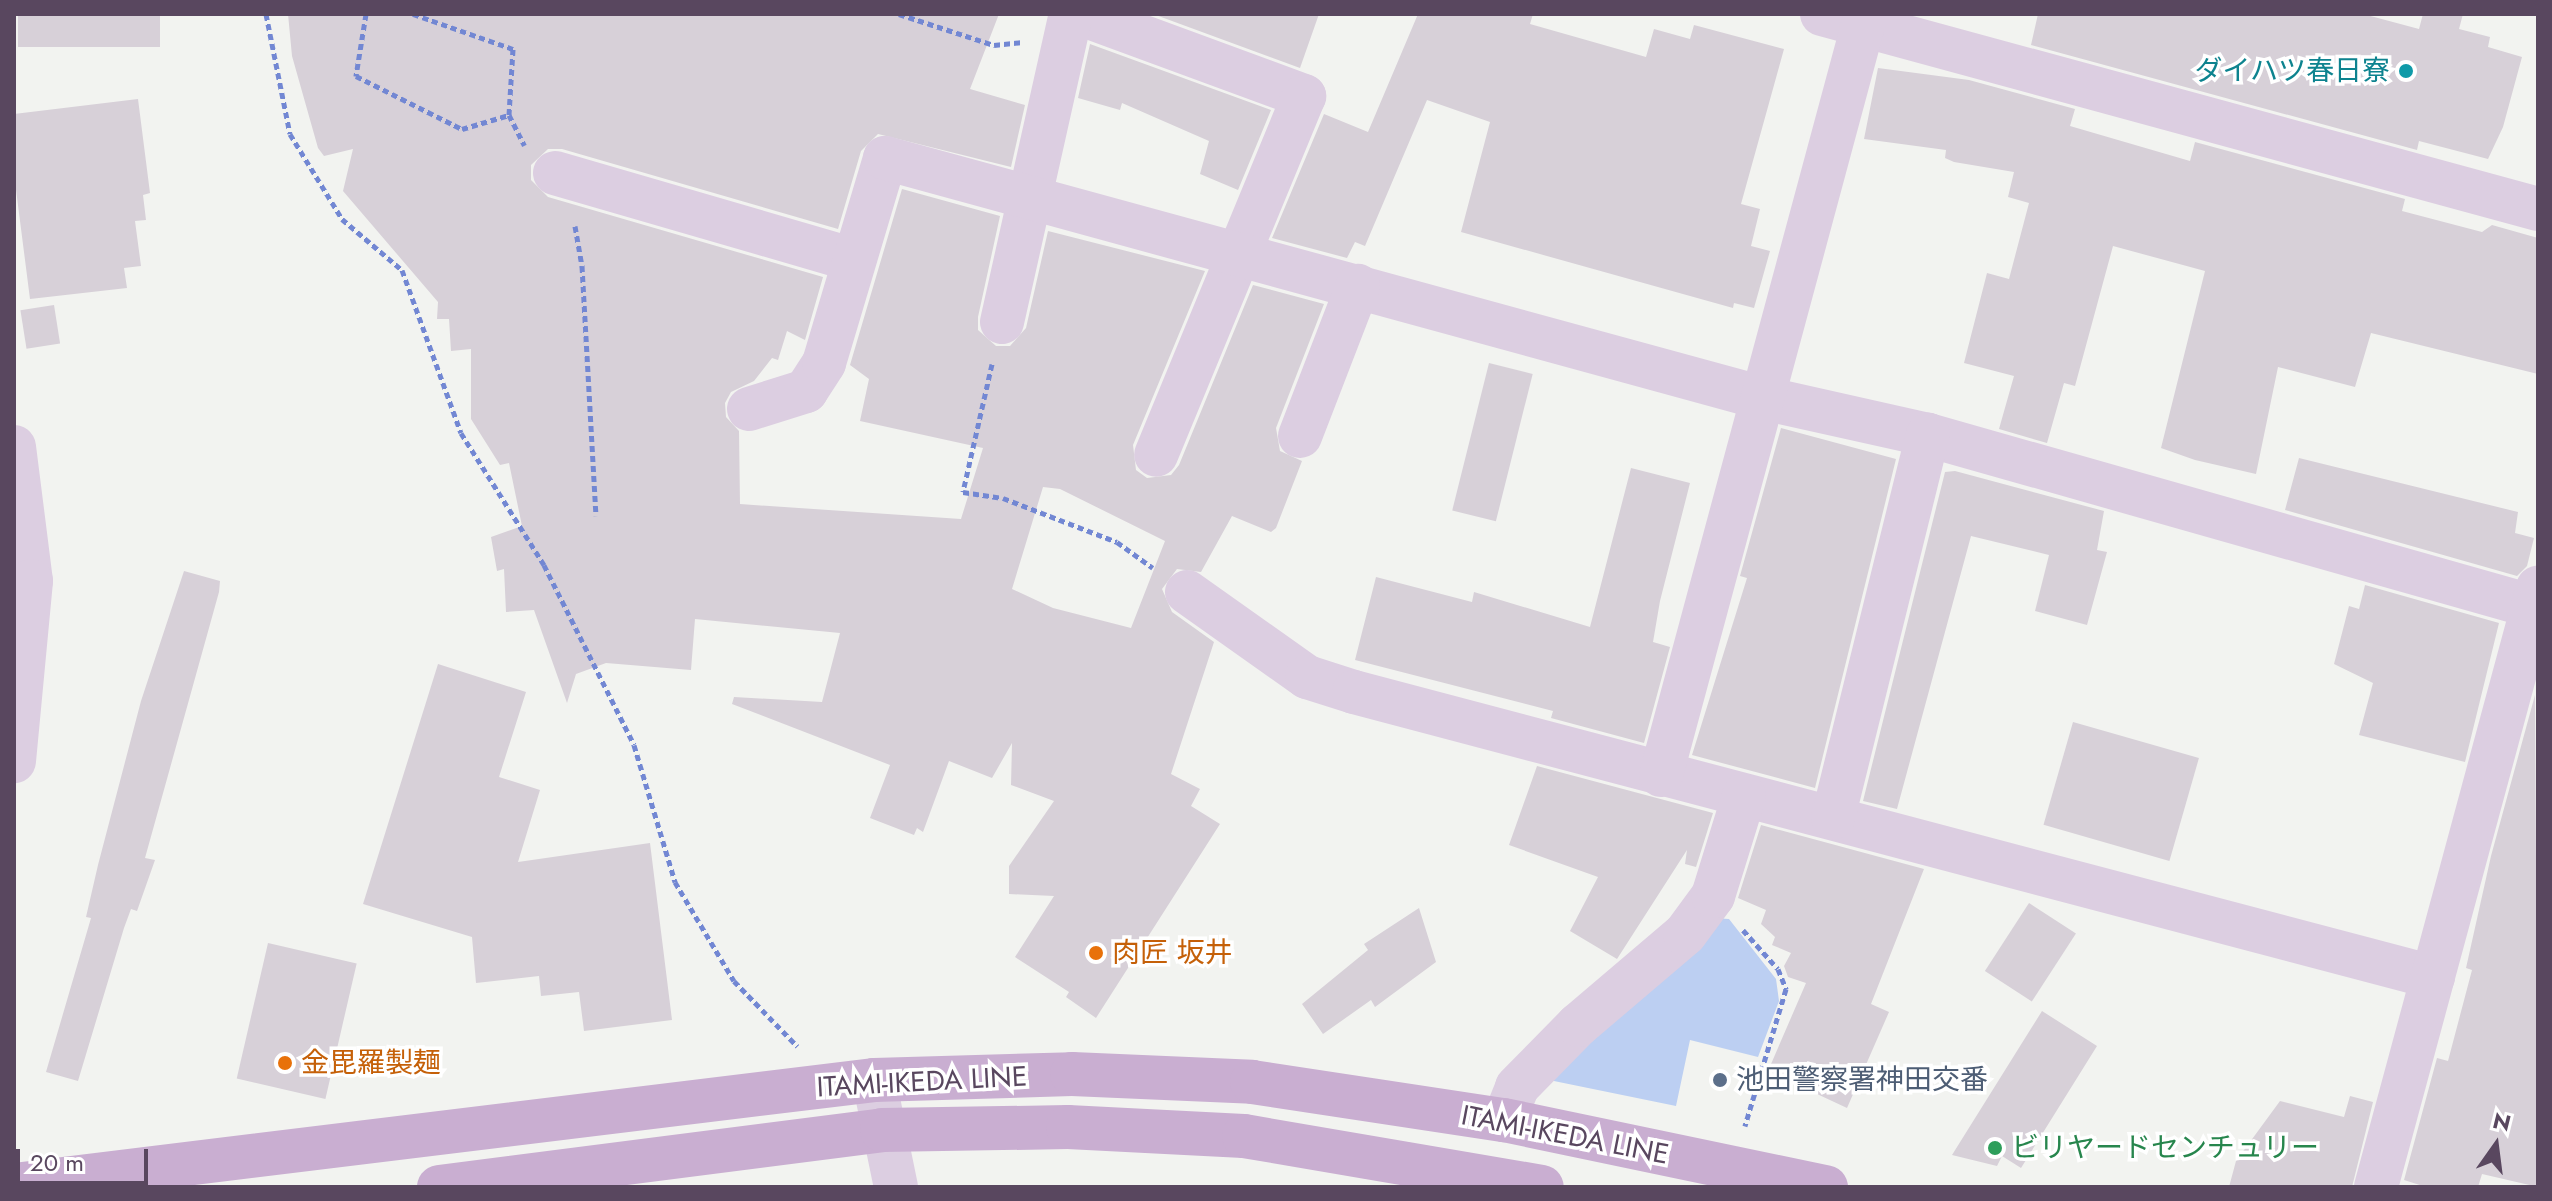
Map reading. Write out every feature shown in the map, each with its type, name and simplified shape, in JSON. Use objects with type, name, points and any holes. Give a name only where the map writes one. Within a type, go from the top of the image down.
[{"type":"main road","name":"ITAMI-IKEDA LINE","points":[[14,1185],[874,1080],[1072,1074],[1252,1082],[1504,1120],[1826,1187]]},
{"type":"main road","name":"ITAMI-IKEDA LINE","points":[[439,1187],[882,1130],[1068,1127],[1244,1136],[1401,1173],[1542,1187]]},
{"type":"street","points":[[1822,14],[1865,20],[2538,209]]},
{"type":"street","points":[[1661,775],[1865,20]]},
{"type":"street","points":[[1002,322],[1072,22],[1304,96],[1241,256],[1156,455]]},
{"type":"street","points":[[749,409],[806,391],[824,363],[885,158],[1763,398],[1928,435],[2536,601],[2376,1187]]},
{"type":"street","points":[[555,173],[854,260]]},
{"type":"street","points":[[1300,436],[1358,286]]},
{"type":"street","points":[[1833,818],[1928,435]]},
{"type":"street","points":[[14,447],[31,581],[14,761]]},
{"type":"street","points":[[1187,592],[1307,677],[1661,775],[2433,977]]},
{"type":"street","points":[[1504,1120],[1517,1087],[1578,1025],[1685,934],[1713,896],[1744,796]]},
{"type":"street","points":[[874,1080],[896,1187]]},
{"type":"path","points":[[266,14],[290,134],[342,219],[402,270],[461,433],[544,565],[634,745],[675,882],[734,981],[801,1051],[813,1087]]},
{"type":"path","points":[[366,14],[356,76],[462,129],[509,115]]},
{"type":"path","points":[[413,14],[513,49],[509,115],[517,139],[555,173],[574,219],[582,266],[596,516]]},
{"type":"path","points":[[899,14],[994,45],[1072,22]]},
{"type":"path","points":[[1002,322],[963,492],[1003,498],[1117,542],[1187,592]]},
{"type":"path","points":[[1713,896],[1778,969],[1786,989],[1758,1070],[1743,1135]]},
{"type":"shaded area","points":[[1713,918],[1729,919],[1776,979],[1779,1001],[1758,1057],[1690,1040],[1676,1106],[1549,1080]]},
{"type":"building","points":[[18,14],[160,14],[160,47],[18,47]]},
{"type":"building","points":[[288,14],[999,14],[970,89],[1025,105],[1011,167],[878,134],[861,151],[838,229],[562,149],[548,149],[531,165],[531,180],[548,197],[823,277],[805,340],[787,331],[778,360],[772,358],[754,381],[731,392],[725,403],[726,417],[739,431],[740,504],[961,519],[983,448],[860,421],[869,379],[850,365],[902,189],[1000,216],[978,317],[978,330],[996,346],[1010,346],[1026,328],[1048,231],[1205,271],[1133,445],[1136,470],[1147,478],[1171,475],[1179,465],[1253,285],[1324,304],[1276,428],[1280,451],[1302,461],[1276,528],[1271,532],[1232,516],[1201,572],[1177,569],[1162,589],[1172,612],[1214,642],[1171,774],[1200,789],[1191,806],[1220,824],[1096,1018],[1066,997],[1069,992],[1015,957],[1054,896],[1009,894],[1009,866],[1054,801],[1011,785],[1012,743],[992,778],[949,761],[923,832],[917,828],[914,835],[870,818],[890,765],[732,704],[734,697],[822,702],[840,633],[695,619],[691,670],[606,663],[576,674],[567,703],[534,610],[506,612],[504,569],[497,571],[491,537],[522,526],[509,463],[500,465],[471,419],[471,349],[451,351],[449,319],[437,319],[438,302],[343,191],[353,149],[324,156],[318,148],[292,56]],"holes":[[[1043,487],[1060,489],[1165,541],[1131,628],[1053,608],[1012,589]]]},
{"type":"building","points":[[1153,14],[1319,14],[1300,68]]},
{"type":"building","points":[[1418,14],[1533,14],[1530,24],[1646,57],[1654,29],[1690,39],[1694,25],[1784,49],[1741,204],[1760,209],[1751,246],[1770,251],[1754,308],[1734,303],[1733,308],[1461,232],[1490,122],[1427,100],[1365,246],[1355,242],[1347,258],[1272,238],[1324,114],[1368,132]]},
{"type":"building","points":[[2038,14],[2363,14],[2419,29],[2423,14],[2463,14],[2459,29],[2490,37],[2488,47],[2522,57],[2503,127],[2488,159],[2419,141],[2417,150],[2031,45]]},
{"type":"building","points":[[1090,44],[1271,110],[1238,190],[1200,174],[1209,141],[1122,103],[1120,110],[1078,98]]},
{"type":"building","points":[[1878,68],[1969,80],[2075,109],[2070,126],[2190,161],[2195,142],[2405,199],[2402,211],[2482,232],[2492,225],[2538,238],[2538,374],[2371,333],[2355,387],[2278,367],[2256,474],[2195,460],[2161,448],[2205,271],[2113,246],[2075,386],[2064,383],[2047,443],[1999,429],[2014,376],[1964,363],[1987,273],[2009,279],[2029,203],[2008,197],[2014,172],[1954,162],[1945,158],[1946,150],[1864,139]]},
{"type":"building","points":[[138,99],[150,193],[143,195],[146,220],[135,221],[141,266],[124,268],[127,288],[30,299],[14,174],[14,114]]},
{"type":"building","points":[[54,305],[60,344],[27,349],[20,310]]},
{"type":"building","points":[[1489,363],[1533,374],[1496,521],[1452,510]]},
{"type":"building","points":[[1781,428],[1896,459],[1815,788],[1692,755],[1747,578],[1740,576]]},
{"type":"building","points":[[2299,458],[2518,512],[2515,533],[2534,538],[2527,566],[2517,576],[2285,510]]},
{"type":"building","points":[[1631,468],[1690,483],[1660,601],[1653,642],[1670,647],[1644,743],[1551,718],[1553,711],[1355,660],[1376,577],[1472,602],[1474,592],[1590,627]]},
{"type":"building","points":[[1955,471],[2104,511],[2097,550],[2107,552],[2087,625],[2035,611],[2049,555],[1971,536],[1897,809],[1863,801],[1945,472]]},
{"type":"building","points":[[184,571],[220,581],[219,592],[145,858],[155,860],[137,911],[131,909],[124,928],[78,1081],[46,1072],[91,918],[86,917],[141,701]]},
{"type":"building","points":[[2365,585],[2499,623],[2465,762],[2359,735],[2373,683],[2334,664],[2349,606],[2359,609]]},
{"type":"building","points":[[438,664],[526,692],[499,777],[540,790],[518,862],[650,843],[672,1020],[584,1031],[579,992],[541,996],[539,976],[476,983],[472,937],[363,904]]},
{"type":"building","points":[[2535,695],[2538,1187],[2482,1174],[2478,1187],[2426,1187],[2404,1180],[2437,1058],[2448,1061],[2472,970],[2466,968],[2491,856]]},
{"type":"building","points":[[2073,722],[2199,758],[2169,861],[2044,825]]},
{"type":"building","points":[[1537,766],[1713,813],[1696,867],[1685,864],[1687,850],[1617,959],[1570,931],[1598,877],[1509,845]]},
{"type":"building","points":[[1761,825],[1924,869],[1871,1004],[1889,1012],[1847,1108],[1768,1071],[1806,983],[1788,977],[1784,966],[1791,953],[1772,945],[1775,937],[1761,924],[1766,910],[1738,898]]},
{"type":"building","points":[[2029,903],[2076,933],[2032,1001],[1985,971]]},
{"type":"building","points":[[1419,908],[1436,962],[1375,1007],[1371,1000],[1323,1034],[1302,1004],[1368,950],[1364,944]]},
{"type":"building","points":[[268,943],[357,963],[325,1099],[237,1078]]},
{"type":"building","points":[[2042,1011],[2097,1046],[2021,1168],[2002,1156],[1997,1166],[1952,1155]]},
{"type":"building","points":[[2350,1096],[2373,1102],[2352,1187],[2229,1187],[2236,1161],[2280,1101],[2344,1117]]},
{"type":"place","name":"ダイハツ春日寮","points":[[2406,71]]},
{"type":"place","name":"肉匠 坂井","points":[[1096,953]]},
{"type":"place","name":"金毘羅製麺","points":[[285,1063]]},
{"type":"place","name":"池田警察署神田交番","points":[[1720,1080]]},
{"type":"place","name":"ビリヤードセンチュリー","points":[[1995,1148]]}]
